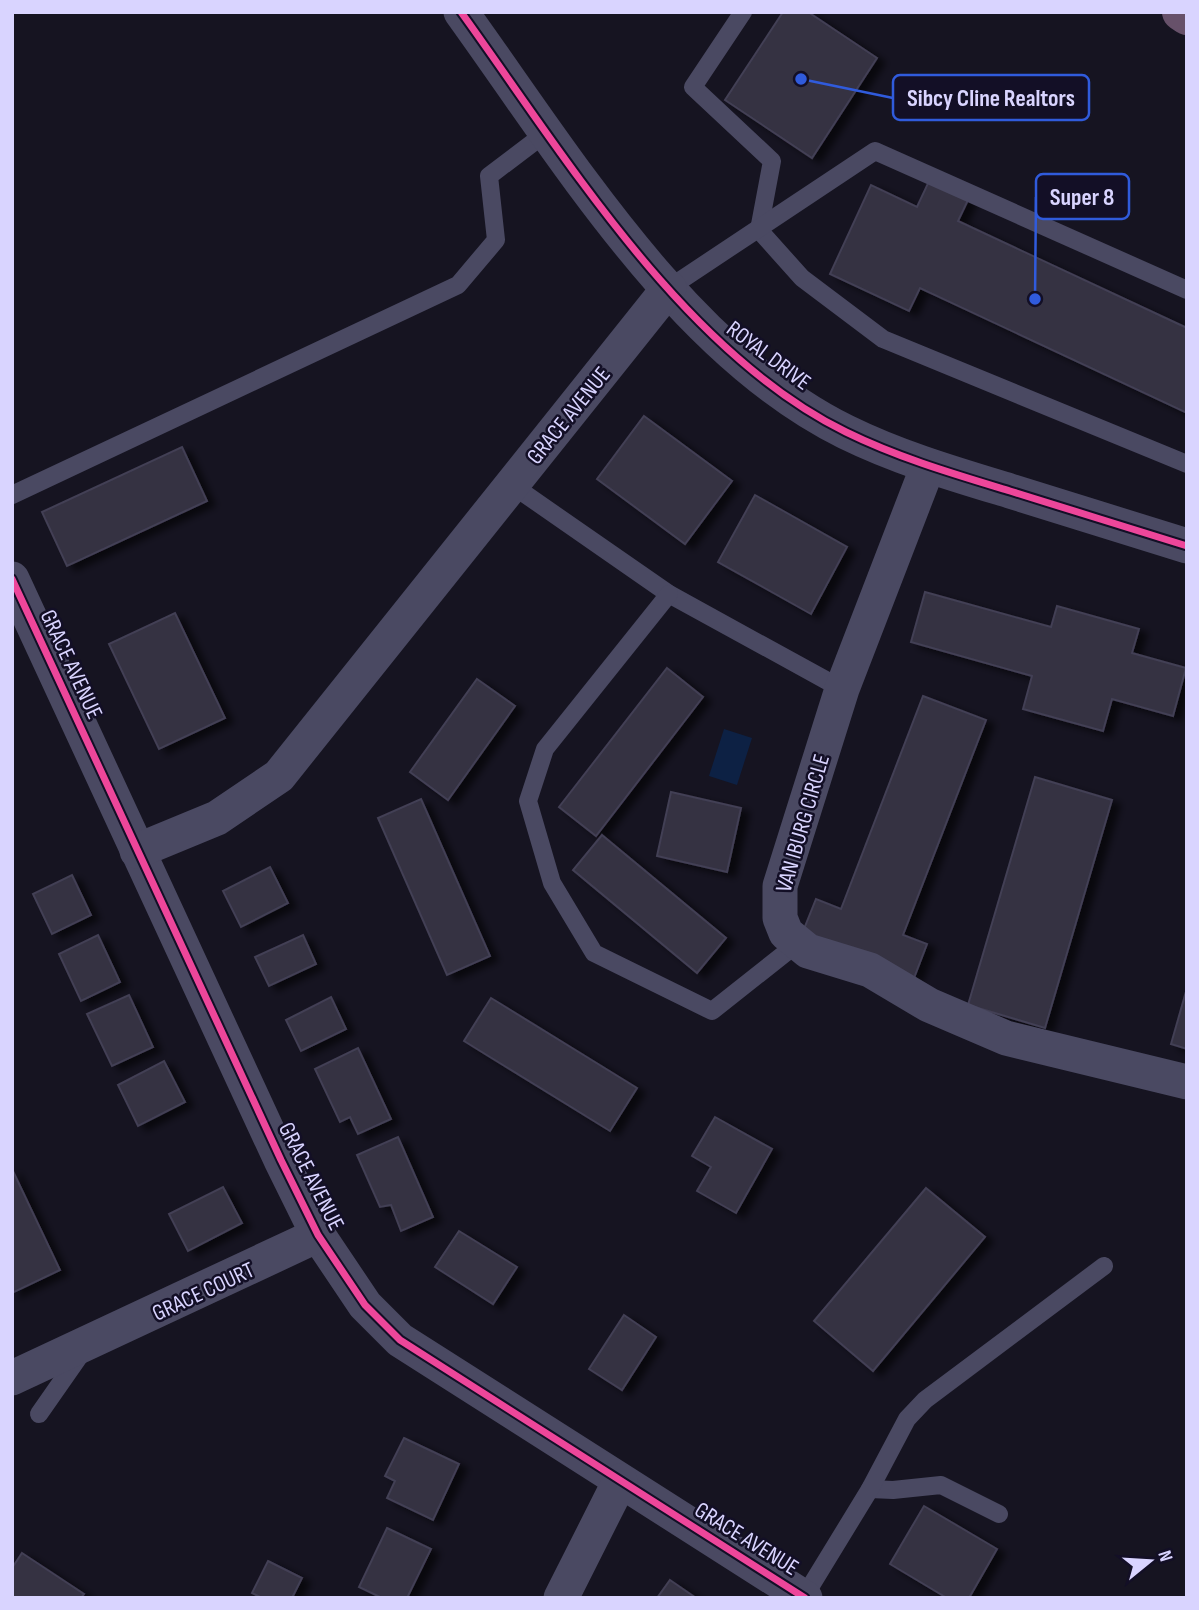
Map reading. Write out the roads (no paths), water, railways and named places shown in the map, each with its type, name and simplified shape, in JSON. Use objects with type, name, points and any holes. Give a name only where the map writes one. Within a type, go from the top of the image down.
[{"type":"highway","points":[[1181,12],[1187,16]]},
{"type":"street","name":"ROYAL DRIVE","points":[[461,12],[604,211],[700,325],[754,374],[843,431],[901,458],[1187,546]]},
{"type":"street","name":"GRACE AVENUE","points":[[137,851],[217,818],[279,776],[669,288]]},
{"type":"street","name":"VAN IBURG CIRCLE","points":[[798,943],[786,933],[780,918],[780,886],[842,689],[928,466]]},
{"type":"street","name":"GRACE AVENUE","points":[[12,579],[318,1235],[365,1305],[400,1340],[804,1597]]},
{"type":"street","points":[[798,943],[808,951],[870,970],[929,1005],[1006,1038],[1187,1082]]},
{"type":"street","name":"GRACE COURT","points":[[12,1378],[88,1345],[318,1235]]},
{"type":"street","points":[[561,1598],[620,1481]]},
{"type":"lane","points":[[743,12],[693,88],[772,161],[759,230]]},
{"type":"lane","points":[[12,495],[458,285],[496,240],[489,176],[547,132]]},
{"type":"lane","points":[[669,288],[875,151],[1187,290]]},
{"type":"lane","points":[[759,230],[802,278],[883,339],[1187,464]]},
{"type":"lane","points":[[512,485],[669,594],[842,689]]},
{"type":"lane","points":[[669,594],[545,750],[528,801],[552,883],[594,953],[712,1011],[798,943]]},
{"type":"lane","points":[[804,1597],[870,1489],[906,1419],[925,1400],[1104,1266]]},
{"type":"lane","name":"GRACE COURT","points":[[39,1414],[88,1345]]},
{"type":"lane","points":[[870,1489],[893,1490],[941,1485],[999,1514]]},
{"type":"water","points":[[724,729],[752,738],[737,785],[709,776]]},
{"type":"place","name":"Sibcy Cline Realtors","points":[[801,79]]},
{"type":"place","name":"Super 8","points":[[1035,299]]}]
